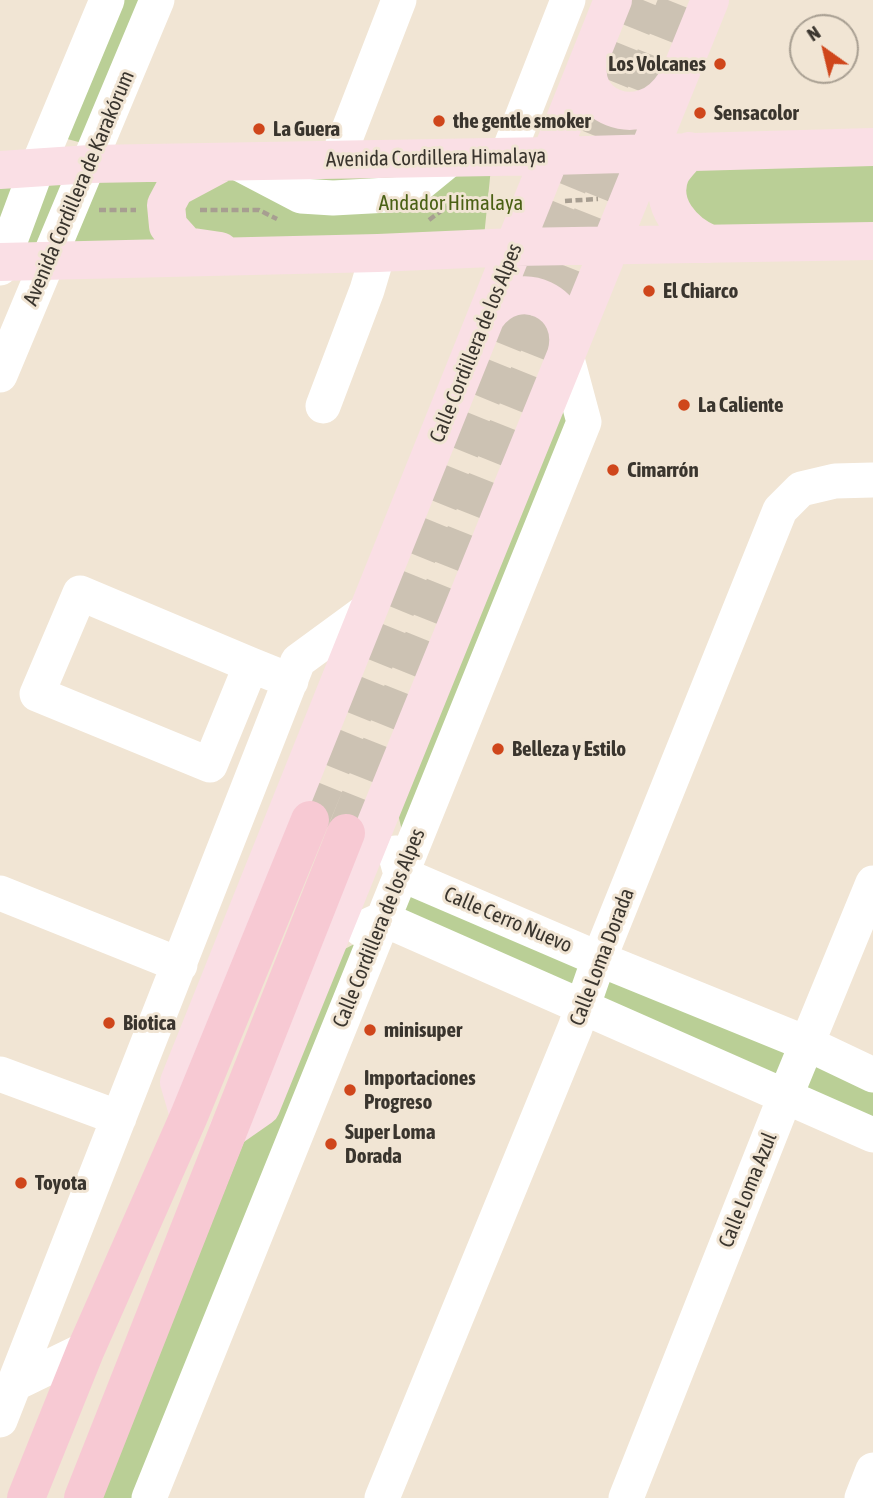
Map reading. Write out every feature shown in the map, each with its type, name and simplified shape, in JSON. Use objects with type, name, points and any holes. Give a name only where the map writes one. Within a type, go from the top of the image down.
[{"type":"highway","points":[[26,1498],[86,1349],[190,1116],[310,820]]},
{"type":"highway","points":[[83,1498],[346,833]]},
{"type":"main road","name":"Calle Cordillera de los Alpes","points":[[190,1116],[179,1082],[613,0]]},
{"type":"main road","name":"Calle Cordillera de los Alpes","points":[[228,1130],[261,1107],[710,0]]},
{"type":"main road","points":[[591,55],[587,66],[588,76],[597,95],[605,103],[625,111],[651,108],[663,100],[679,77]]},
{"type":"main road","name":"Avenida Cordillera Himalaya","points":[[0,170],[90,164],[451,158],[513,143],[551,156],[873,147]]},
{"type":"main road","points":[[689,152],[671,172],[668,186],[670,203],[672,211],[689,233],[710,244]]},
{"type":"main road","points":[[230,163],[175,188],[166,205],[168,226],[186,246],[250,256]]},
{"type":"main road","points":[[1,264],[514,247],[873,241]]},
{"type":"main road","points":[[486,317],[492,309],[510,298],[524,295],[546,300],[562,316],[568,329],[566,355]]},
{"type":"street","name":"Avenida Cordillera de Karakórum","points":[[1,264],[37,168],[107,0]]},
{"type":"street","name":"Avenida Cordillera de Karakórum","points":[[0,375],[157,0]]},
{"type":"street","points":[[337,160],[399,0]]},
{"type":"street","points":[[513,143],[568,0]]},
{"type":"street","points":[[230,163],[301,196],[332,198],[407,194],[451,158]]},
{"type":"street","points":[[323,406],[379,253]]},
{"type":"street","name":"Calle Cordillera de los Alpes","points":[[149,1498],[584,422],[566,355]]},
{"type":"street","name":"Calle Loma Dorada","points":[[382,1498],[583,1007],[599,959],[780,510],[801,489],[835,481],[873,480]]},
{"type":"street","points":[[251,665],[210,765],[37,694],[80,593],[291,681]]},
{"type":"street","points":[[0,1420],[12,1370],[119,1118],[298,662],[369,609]]},
{"type":"street","points":[[383,806],[401,874]]},
{"type":"street","name":"Calle Cerro Nuevo","points":[[401,874],[599,959],[808,1044],[873,1075]]},
{"type":"street","name":"Calle Loma Azul","points":[[626,1498],[873,883]]},
{"type":"street","points":[[0,893],[180,965]]},
{"type":"street","points":[[326,947],[383,919],[873,1135]]},
{"type":"street","points":[[0,1074],[119,1118]]},
{"type":"street","points":[[12,1370],[86,1349]]},
{"type":"street","points":[[862,1498],[873,1470]]},
{"type":"green space","points":[[112,0],[148,0],[86,144],[56,136]]},
{"type":"green space","points":[[873,154],[873,225],[703,229],[692,219],[682,186],[698,159]]},
{"type":"green space","name":"Andador Himalaya","points":[[491,168],[484,237],[0,248],[0,182]]},
{"type":"green space","points":[[568,392],[572,421],[403,835],[398,814]]},
{"type":"green space","points":[[396,872],[873,1075],[873,1135],[383,919]]},
{"type":"green space","points":[[364,939],[139,1498],[101,1498],[245,1139],[339,952]]},
{"type":"tunnel","points":[[310,820],[643,0]]},
{"type":"tunnel","points":[[346,833],[678,0]]},
{"type":"place","name":"Los Volcanes","points":[[720,64]]},
{"type":"place","name":"Sensacolor","points":[[700,113]]},
{"type":"place","name":"the gentle smoker","points":[[439,121]]},
{"type":"place","name":"La Guera","points":[[259,129]]},
{"type":"place","name":"El Chiarco","points":[[649,291]]},
{"type":"place","name":"La Caliente","points":[[684,405]]},
{"type":"place","name":"Cimarrón","points":[[613,470]]},
{"type":"place","name":"Belleza y Estilo","points":[[498,749]]},
{"type":"place","name":"Biotica","points":[[109,1023]]},
{"type":"place","name":"minisuper","points":[[370,1030]]},
{"type":"place","name":"Importaciones Progreso","points":[[350,1090]]},
{"type":"place","name":"Super Loma Dorada","points":[[331,1144]]},
{"type":"place","name":"Toyota","points":[[21,1183]]}]
